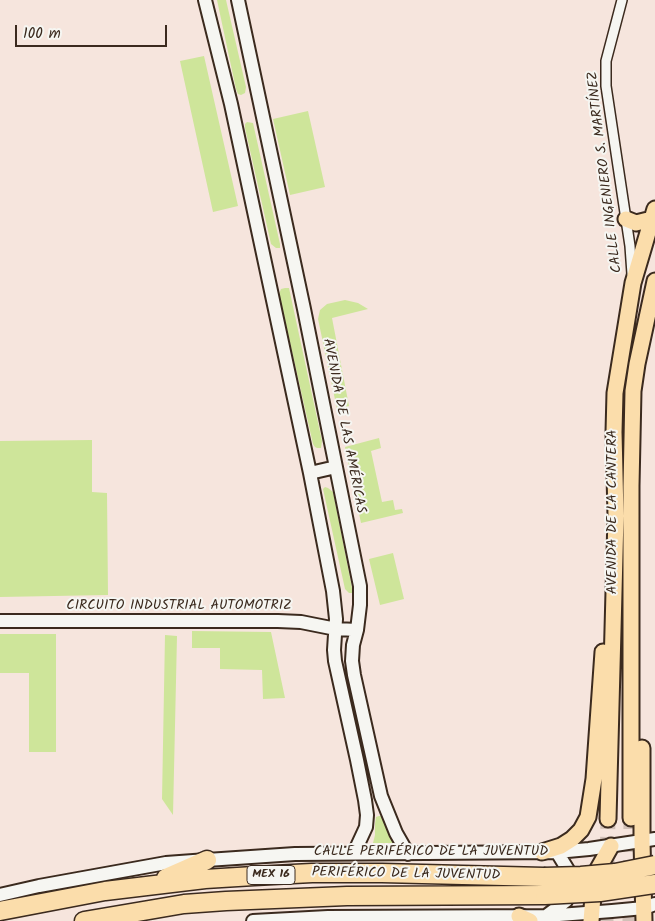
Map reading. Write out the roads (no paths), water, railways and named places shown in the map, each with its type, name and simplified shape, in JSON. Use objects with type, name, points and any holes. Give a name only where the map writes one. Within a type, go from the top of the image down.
[{"type":"highway","points":[[153,885],[207,860]]},
{"type":"highway","name":"CALLE PERIFÉRICO DE LA JUVENTUD","points":[[544,877],[615,873],[655,865]]},
{"type":"highway","name":"PERIFÉRICO DE LA JUVENTUD","points":[[0,911],[105,891],[205,879],[312,873],[544,877]]},
{"type":"highway","name":"PERIFÉRICO DE LA JUVENTUD","points":[[84,921],[184,904],[226,901],[347,896],[545,895],[600,892],[655,884]]},
{"type":"main road","points":[[205,0],[231,104],[334,591],[336,629],[334,661],[367,815],[366,827],[354,853]]},
{"type":"main road","name":"AVENIDA DE LAS AMÉRICAS","points":[[238,0],[302,299],[360,586],[360,605],[353,645],[352,661],[354,675],[381,796],[396,834],[408,854]]},
{"type":"main road","points":[[626,219],[636,223],[654,214]]},
{"type":"main road","name":"AVENIDA DE LA CANTERA","points":[[608,819],[616,516],[615,393],[633,283],[654,214]]},
{"type":"main road","name":"AVENIDA DE LA CANTERA","points":[[631,818],[631,486],[633,391],[636,364],[655,281]]},
{"type":"main road","points":[[310,473],[336,467]]},
{"type":"main road","points":[[253,921],[328,917],[524,919],[546,916],[590,917],[648,911],[648,840],[642,805],[639,524],[631,486]]},
{"type":"main road","points":[[542,852],[561,846],[572,839],[581,830],[588,817],[594,779],[609,551],[616,516]]},
{"type":"main road","name":"CIRCUITO INDUSTRIAL AUTOMOTRIZ","points":[[0,621],[278,620],[301,622],[336,629],[357,630]]},
{"type":"main road","points":[[365,800],[381,796]]},
{"type":"main road","points":[[642,805],[647,816],[655,823]]},
{"type":"main road","name":"CALLE PERIFÉRICO DE LA JUVENTUD","points":[[0,895],[148,867],[207,860],[295,854],[557,852],[648,840]]},
{"type":"main road","points":[[590,917],[598,869],[610,846]]},
{"type":"main road","points":[[546,916],[566,901],[570,892],[568,870],[557,852]]},
{"type":"street","name":"CALLE INGENIERO S. MARTÍNEZ","points":[[622,0],[606,62],[606,86],[630,246],[633,283]]},
{"type":"tunnel","points":[[630,921],[631,818]]},
{"type":"tunnel","points":[[606,921],[608,819]]}]
